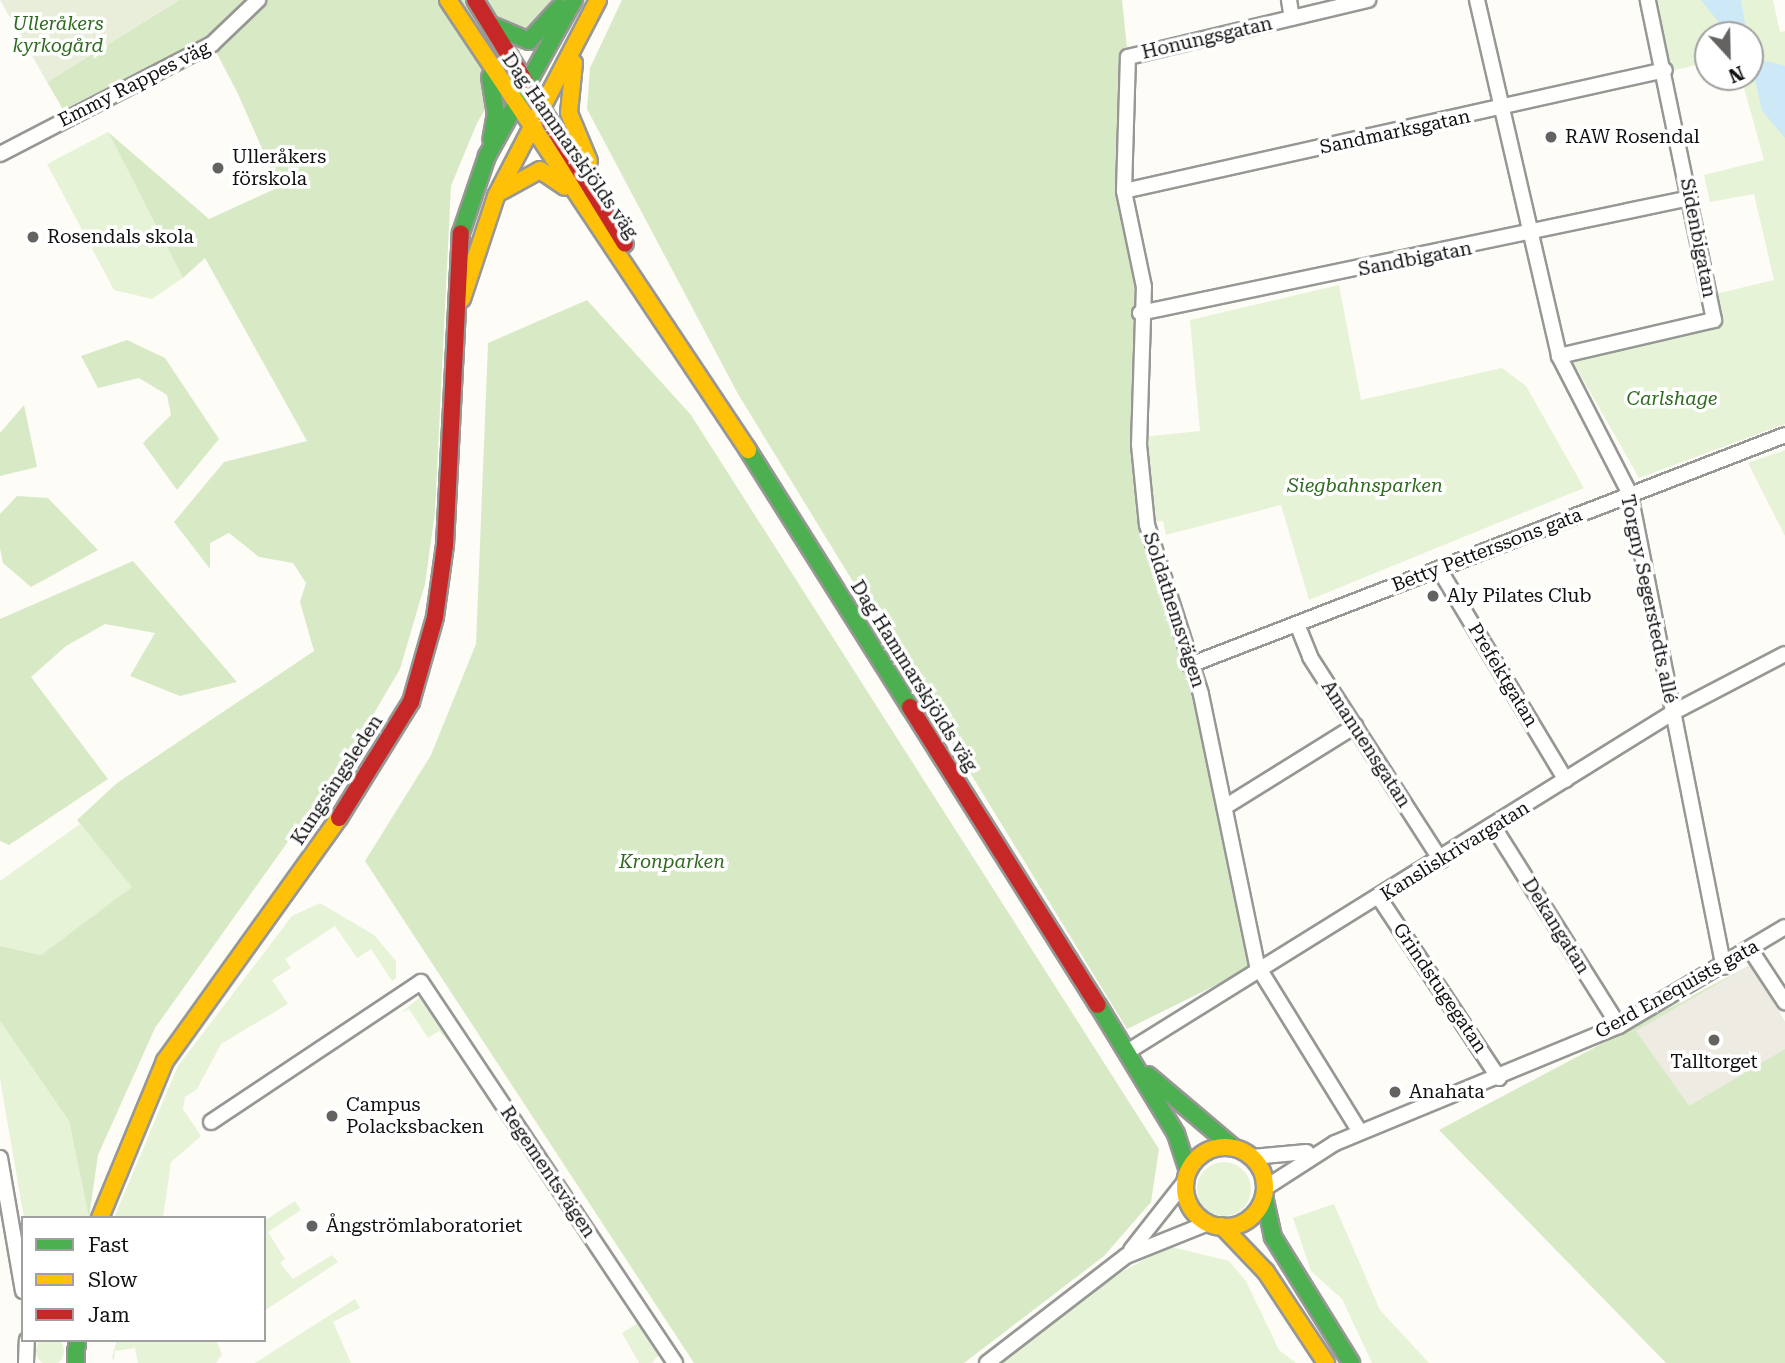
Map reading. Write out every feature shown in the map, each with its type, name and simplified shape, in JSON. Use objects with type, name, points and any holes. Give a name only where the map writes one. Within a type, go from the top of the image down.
[{"type":"main road","name":"Dag Hammarskjölds väg","points":[[448,0],[516,109],[597,209]]},
{"type":"main road","name":"Dag Hammarskjölds väg","points":[[475,0],[529,85],[597,209],[1129,1056],[1176,1134],[1187,1175]]},
{"type":"main road","points":[[489,22],[530,41],[568,0]]},
{"type":"main road","name":"Kungsängsleden","points":[[101,1216],[165,1061],[373,770],[411,702],[442,581],[462,219],[487,156],[516,109],[574,0]]},
{"type":"main road","points":[[597,209],[569,113],[578,46],[598,0]]},
{"type":"main road","name":"Kungsängsleden","points":[[458,313],[496,196],[530,128],[578,46]]},
{"type":"main road","points":[[485,59],[496,113],[487,156]]},
{"type":"main road","points":[[496,196],[523,174],[540,170],[597,209]]},
{"type":"main road","name":"Dag Hammarskjölds väg","points":[[1129,1056],[1233,1147]]},
{"type":"main road","points":[[1326,1363],[1266,1272],[1215,1225],[1191,1207],[1187,1175],[1204,1153],[1233,1147],[1252,1157],[1265,1192],[1273,1237],[1351,1363]]},
{"type":"main road","points":[[1215,1225],[1248,1220],[1265,1192]]},
{"type":"main road","points":[[76,1363],[77,1342]]},
{"type":"street","name":"Emmy Rappes väg","points":[[0,154],[212,44],[258,0]]},
{"type":"street","points":[[1289,0],[1292,18]]},
{"type":"street","name":"Honungsgatan","points":[[1128,57],[1368,0]]},
{"type":"street","name":"Torgny Segerstedts allé","points":[[1477,0],[1559,356],[1630,494],[1724,967]]},
{"type":"street","name":"Sidenbigatan","points":[[1559,356],[1714,320],[1665,70],[1648,0]]},
{"type":"street","name":"Soldathemsvägen","points":[[1128,57],[1124,191],[1141,261],[1142,494],[1228,805],[1262,973],[1298,1044],[1360,1132]]},
{"type":"street","name":"Sandmarksgatan","points":[[1124,191],[1502,109],[1665,70]]},
{"type":"street","name":"Sandbigatan","points":[[1140,313],[1532,235],[1690,198]]},
{"type":"street","name":"Betty Petterssons gata","points":[[1190,665],[1785,435]]},
{"type":"street","name":"Prefektgatan","points":[[1439,569],[1566,780]]},
{"type":"street","name":"Amanuensgatan","points":[[1297,624],[1354,726],[1441,860]]},
{"type":"street","name":"Kansliskrivargatan","points":[[1129,1056],[1166,1029],[1262,973],[1672,713],[1785,654]]},
{"type":"street","points":[[1228,805],[1354,726]]},
{"type":"street","name":"Dekangatan","points":[[1493,827],[1619,1026]]},
{"type":"street","name":"Grindstugegatan","points":[[1380,898],[1499,1078]]},
{"type":"street","name":"Gerd Enequists gata","points":[[1252,1157],[1286,1158],[1335,1143],[1499,1078],[1619,1026],[1724,967],[1785,927]]},
{"type":"street","points":[[1750,948],[1785,1002]]},
{"type":"street","name":"Regementsvägen","points":[[211,1122],[421,982],[675,1363]]},
{"type":"street","name":"Gerd Enequists gata","points":[[1265,1192],[1335,1143]]},
{"type":"street","points":[[0,1158],[21,1280]]},
{"type":"street","points":[[987,1363],[1126,1256],[1187,1175]]},
{"type":"street","points":[[1126,1256],[1215,1225]]},
{"type":"street","points":[[26,1342],[26,1363]]},
{"type":"green space","name":"Ulleråkers kyrkogård","points":[[0,0],[179,0],[47,82]]},
{"type":"green space","points":[[179,0],[551,0],[477,123],[451,186],[435,512],[425,584],[400,669],[347,759],[155,1028],[98,1155],[89,1216],[69,1121],[0,1021],[0,946],[41,955],[132,887],[77,820],[117,783],[314,651],[300,602],[306,583],[293,563],[259,557],[229,533],[210,543],[210,569],[174,522],[224,462],[307,441],[205,258],[183,278],[108,132],[209,219],[279,187],[238,94],[212,44],[68,118],[47,82]]},
{"type":"green space","points":[[622,0],[1122,0],[1128,57],[1124,191],[1141,261],[1142,494],[1257,965],[1127,1029],[738,394],[587,109],[590,68]]},
{"type":"green space","name":"Carlshage","points":[[1653,0],[1773,0],[1780,32],[1785,31],[1785,424],[1639,478],[1572,360],[1712,323],[1707,296],[1774,280],[1754,194],[1710,202],[1704,175],[1764,160],[1745,91],[1764,91],[1764,21],[1694,21],[1694,65],[1671,71]]},
{"type":"green space","points":[[108,132],[183,278],[152,299],[114,290],[47,164]]},
{"type":"green space","name":"Siegbahnsparken","points":[[1339,285],[1361,400],[1502,368],[1526,386],[1584,488],[1309,600],[1281,505],[1166,535],[1163,521],[1149,523],[1143,437],[1200,431],[1190,320]]},
{"type":"green space","name":"Kronparken","points":[[587,300],[691,415],[1159,1149],[1151,1202],[1104,1256],[964,1363],[694,1363],[365,861],[431,755],[476,644],[488,343]]},
{"type":"green space","points":[[127,340],[165,358],[219,439],[177,490],[143,443],[171,415],[167,395],[139,378],[98,388],[81,356]]},
{"type":"green space","points":[[24,405],[37,467],[0,476],[0,433]]},
{"type":"green space","points":[[1785,450],[1785,536],[1748,463]]},
{"type":"green space","points":[[17,496],[48,498],[98,550],[31,587],[3,563],[0,548],[0,514]]},
{"type":"green space","points":[[133,561],[237,682],[180,696],[130,676],[155,633],[105,624],[66,646],[31,677],[108,779],[9,845],[0,841],[0,619]]},
{"type":"green space","points":[[80,824],[133,887],[41,955],[0,946],[0,881]]},
{"type":"green space","points":[[320,903],[374,935],[396,961],[396,978],[392,981],[371,949],[357,958],[335,926],[285,959],[291,968],[272,980],[288,1004],[221,1044],[197,1089],[185,1097],[183,1109],[201,1136],[171,1162],[163,1216],[115,1216],[178,1066],[292,916]]},
{"type":"green space","points":[[1750,965],[1785,1022],[1785,1363],[1666,1363],[1439,1130]]},
{"type":"green space","points":[[420,997],[452,1045],[439,1031],[428,1038],[409,1009],[401,1013]]},
{"type":"green space","points":[[0,1021],[69,1121],[89,1216],[24,1216],[0,1079]]},
{"type":"green space","points":[[1224,1162],[1243,1170],[1251,1189],[1243,1208],[1224,1216],[1205,1208],[1197,1189],[1205,1170]]},
{"type":"green space","points":[[295,1201],[301,1210],[268,1232],[285,1259],[280,1263],[293,1279],[332,1255],[338,1262],[266,1310],[266,1220]]},
{"type":"green space","points":[[1334,1204],[1380,1310],[1429,1363],[1372,1363],[1342,1299],[1311,1271],[1293,1218]]},
{"type":"green space","points":[[1168,1246],[1229,1261],[1246,1281],[1279,1350],[1296,1363],[999,1363],[1094,1288]]},
{"type":"green space","points":[[355,1299],[360,1308],[333,1322],[351,1363],[255,1363]]},
{"type":"green space","points":[[638,1323],[660,1353],[652,1363],[639,1363],[622,1333]]},
{"type":"green space","points":[[39,1342],[61,1342],[63,1356],[55,1364],[45,1364],[37,1356]]},
{"type":"green space","points":[[116,1342],[217,1342],[222,1354],[216,1363],[138,1363],[135,1348],[115,1351],[114,1362],[112,1357]]},
{"type":"shaded area","name":"Talltorget","points":[[1750,965],[1785,1022],[1785,1049],[1689,1106],[1636,1031]]},
{"type":"water","points":[[1701,0],[1741,0],[1745,21],[1718,21]]},
{"type":"water","points":[[1764,61],[1785,66],[1785,138],[1762,111],[1758,91],[1764,91]]},
{"type":"traffic: fast","points":[[461,233],[487,156],[574,0]]},
{"type":"traffic: fast","points":[[494,26],[529,41],[559,8]]},
{"type":"traffic: fast","points":[[490,77],[496,113],[491,140]]},
{"type":"traffic: fast","points":[[748,450],[910,707]]},
{"type":"traffic: fast","points":[[1098,1005],[1176,1134],[1188,1171]]},
{"type":"traffic: fast","points":[[1148,1075],[1233,1147]]},
{"type":"traffic: fast","points":[[1264,1196],[1273,1237],[1351,1363]]},
{"type":"traffic: fast","points":[[76,1363],[77,1342]]},
{"type":"traffic: slow","points":[[448,0],[748,450]]},
{"type":"traffic: slow","points":[[462,299],[496,196],[598,0]]},
{"type":"traffic: slow","points":[[574,63],[569,113],[589,161]]},
{"type":"traffic: slow","points":[[502,191],[540,170],[565,187]]},
{"type":"traffic: slow","points":[[101,1216],[165,1061],[339,818]]},
{"type":"traffic: slow","points":[[1225,1147],[1240,1150],[1253,1159],[1262,1172],[1265,1187],[1262,1202],[1253,1215],[1240,1224],[1225,1227],[1210,1224],[1197,1215],[1188,1202],[1185,1187],[1188,1172],[1197,1159],[1210,1150],[1225,1147]]},
{"type":"traffic: slow","points":[[1222,1226],[1266,1272],[1326,1363]]},
{"type":"traffic: jam","points":[[475,0],[625,244]]},
{"type":"traffic: jam","points":[[339,818],[411,702],[435,617],[445,545],[461,233]]},
{"type":"traffic: jam","points":[[910,707],[1098,1005]]},
{"type":"place","name":"RAW Rosendal","points":[[1551,137]]},
{"type":"place","name":"Ulleråkers förskola","points":[[218,168]]},
{"type":"place","name":"Rosendals skola","points":[[33,237]]},
{"type":"place","name":"Aly Pilates Club","points":[[1433,596]]},
{"type":"place","name":"Talltorget","points":[[1714,1040]]},
{"type":"place","name":"Anahata","points":[[1395,1092]]},
{"type":"place","name":"Campus Polacksbacken","points":[[332,1116]]},
{"type":"place","name":"Ångströmlaboratoriet","points":[[312,1226]]}]
